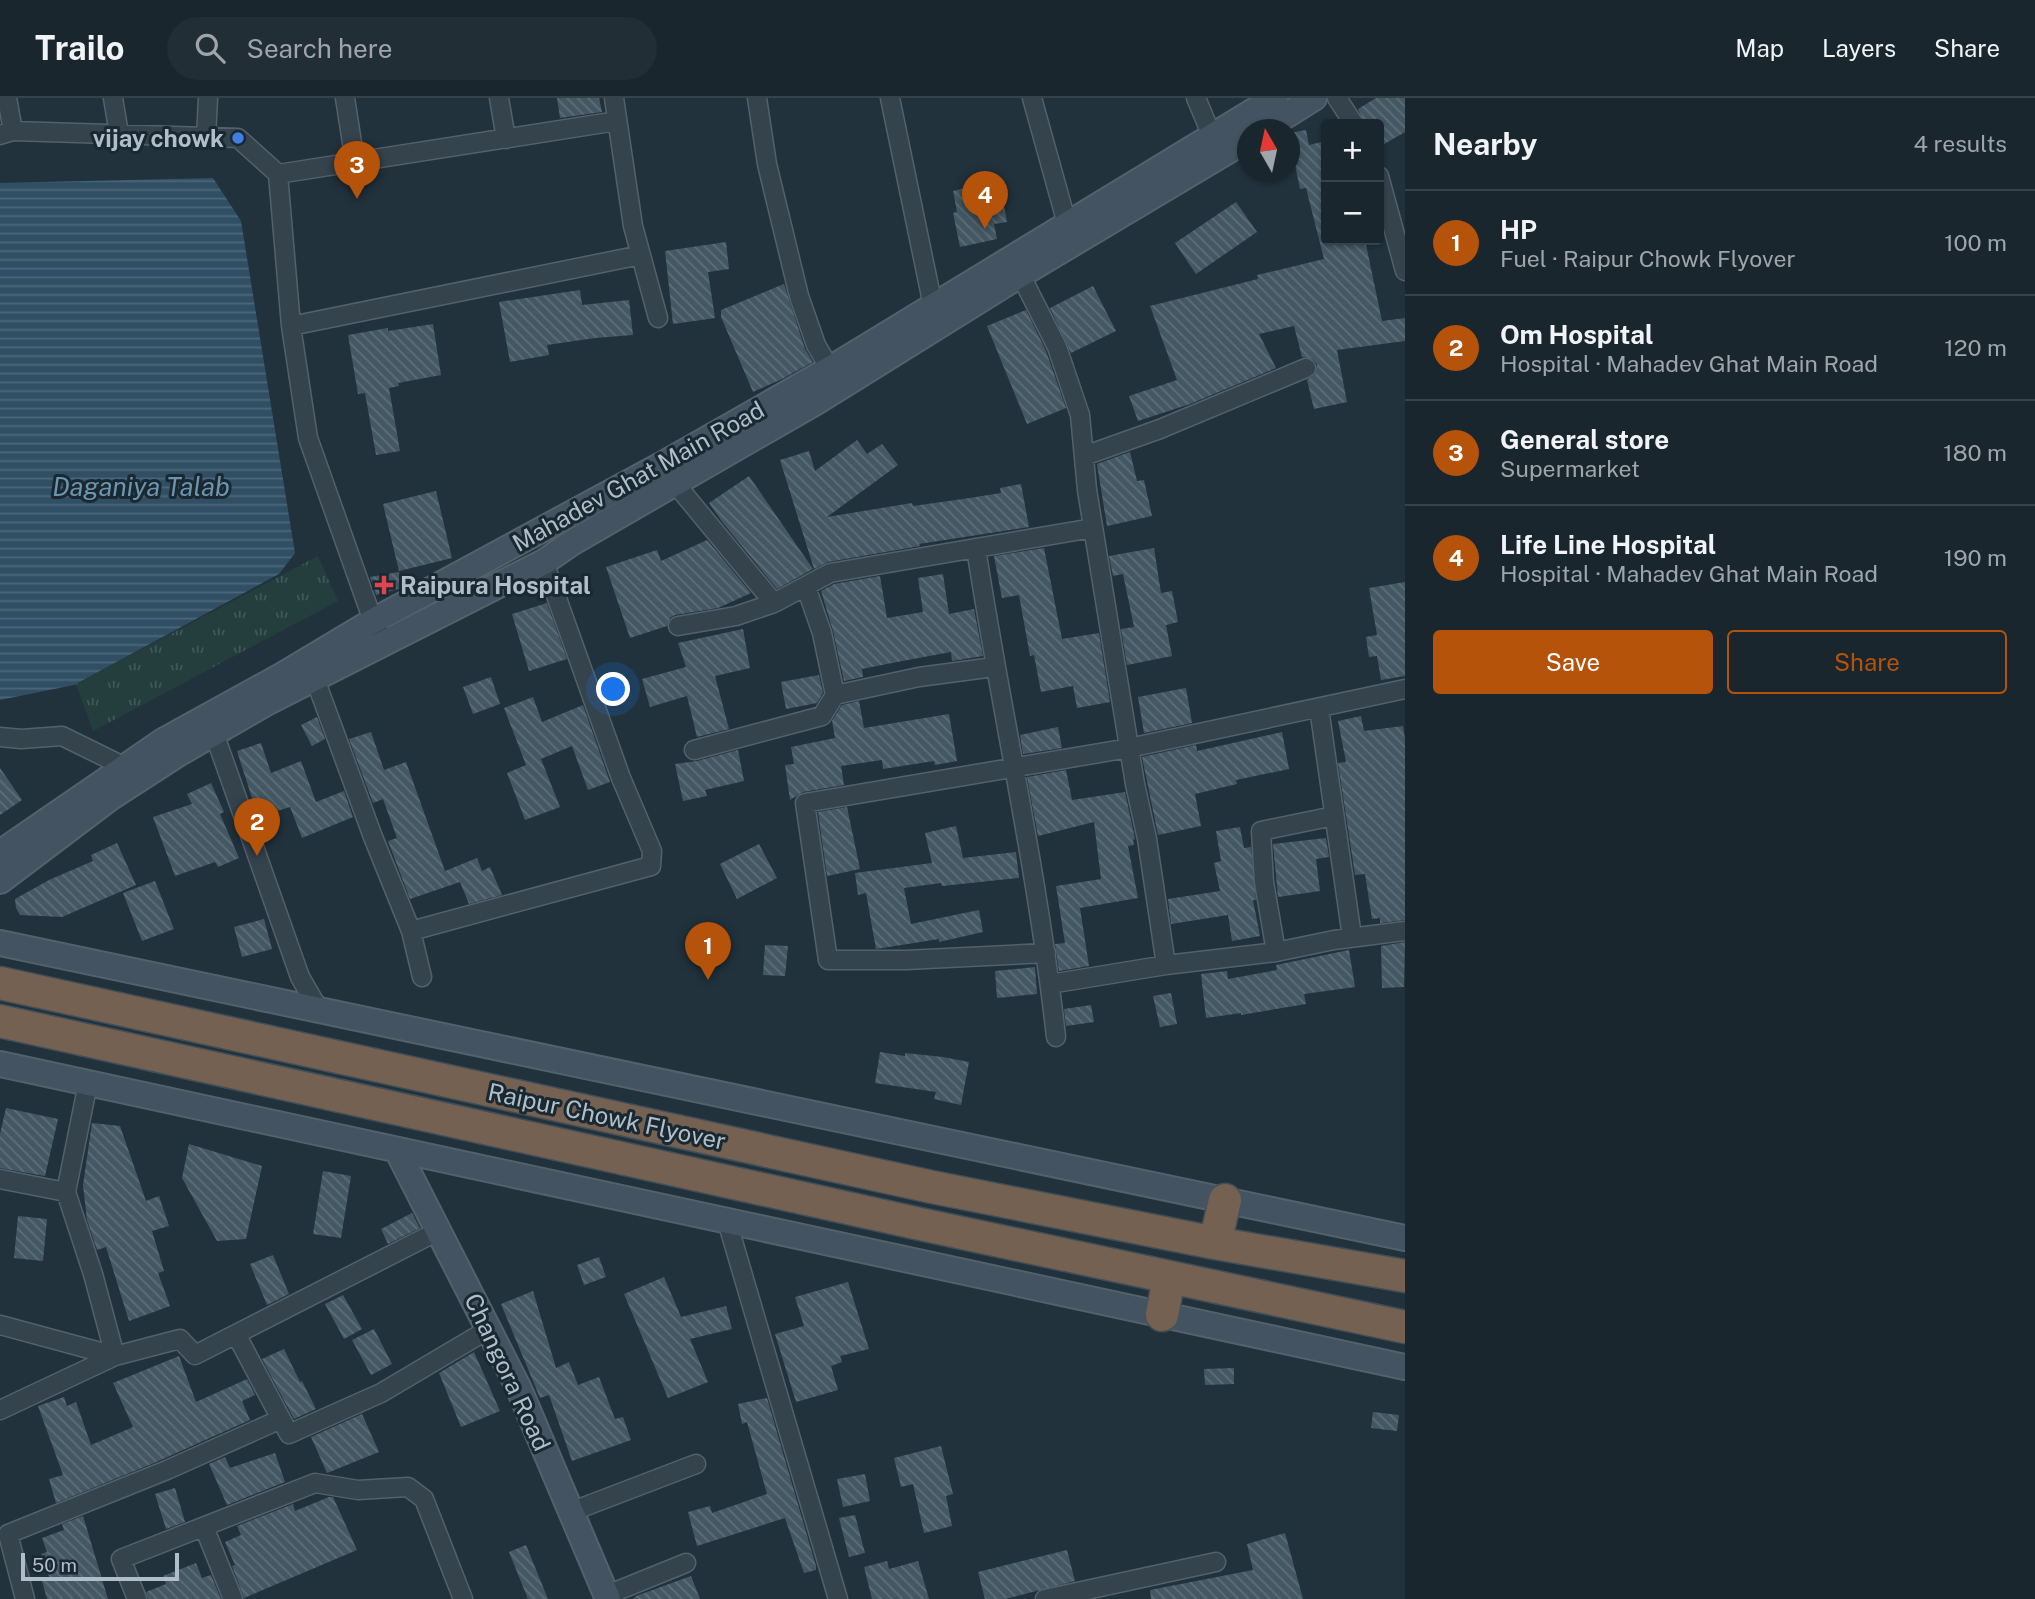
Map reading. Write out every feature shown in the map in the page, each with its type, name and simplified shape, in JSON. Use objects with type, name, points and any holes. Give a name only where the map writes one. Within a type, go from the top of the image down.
[{"type":"highway","name":"Raipur Chowk Flyover","points":[[0,982],[932,1187],[1216,1243],[1405,1276]]},
{"type":"highway","name":"Raipur Chowk Flyover","points":[[0,1021],[920,1224],[1405,1327]]},
{"type":"highway","points":[[1216,1243],[1225,1200]]},
{"type":"highway","points":[[1162,1315],[1169,1278]]},
{"type":"street","points":[[7,98],[6,133],[238,138],[278,174],[291,326],[308,438],[373,621],[386,642]]},
{"type":"street","points":[[113,98],[119,134]]},
{"type":"street","points":[[206,137],[208,98]]},
{"type":"street","points":[[345,98],[355,162]]},
{"type":"street","points":[[499,98],[506,139]]},
{"type":"street","points":[[614,98],[633,226],[658,318]]},
{"type":"street","points":[[757,98],[767,164],[799,296],[816,345],[835,378],[1016,266],[1237,145]]},
{"type":"street","points":[[890,98],[933,306]]},
{"type":"street","points":[[1032,98],[1068,224]]},
{"type":"street","points":[[1196,98],[1212,136]]},
{"type":"street","name":"Mahadev Ghat Main Road","points":[[0,853],[163,741],[281,676],[373,621],[668,474],[835,378],[933,306],[1016,266],[1068,224],[1212,136],[1265,108],[1314,98]]},
{"type":"street","points":[[1337,98],[1351,119]]},
{"type":"street","points":[[278,174],[617,121]]},
{"type":"street","points":[[1381,182],[1405,271]]},
{"type":"street","points":[[291,326],[641,255]]},
{"type":"street","points":[[1016,266],[1057,347],[1080,415],[1093,528],[1166,964]]},
{"type":"street","points":[[1084,456],[1160,429],[1306,368]]},
{"type":"street","points":[[0,881],[110,798],[177,754],[315,679],[544,562],[668,474],[774,603]]},
{"type":"street","points":[[678,625],[736,616],[774,603],[830,573],[1093,528]]},
{"type":"street","points":[[976,548],[994,667],[1046,953],[1056,1037]]},
{"type":"street","points":[[411,930],[651,866],[652,850],[621,778],[544,562]]},
{"type":"street","points":[[694,750],[822,716],[835,695],[822,633],[806,587]]},
{"type":"street","points":[[835,695],[919,677],[994,667]]},
{"type":"street","points":[[315,679],[373,837],[411,930],[422,977]]},
{"type":"street","points":[[1046,953],[906,960],[828,960],[805,803],[1129,748],[1319,708],[1343,700],[1405,689]]},
{"type":"street","points":[[1319,708],[1352,937]]},
{"type":"street","points":[[214,733],[300,976],[319,1010]]},
{"type":"street","points":[[0,737],[21,739],[62,736],[125,767]]},
{"type":"street","points":[[1276,952],[1264,882],[1261,831],[1334,816]]},
{"type":"street","points":[[1050,984],[1166,964],[1276,952],[1352,937],[1405,931]]},
{"type":"street","points":[[0,943],[1405,1238]]},
{"type":"street","points":[[0,1064],[1405,1367]]},
{"type":"street","points":[[88,1083],[66,1192],[93,1274],[115,1356]]},
{"type":"street","name":"Changora Road","points":[[397,1150],[519,1389],[608,1597]]},
{"type":"street","points":[[0,1180],[66,1192]]},
{"type":"street","points":[[727,1221],[838,1599]]},
{"type":"street","points":[[0,1410],[115,1356],[180,1339],[195,1355],[440,1230]]},
{"type":"street","points":[[0,1325],[115,1356]]},
{"type":"street","points":[[236,1334],[289,1434],[381,1394],[489,1329]]},
{"type":"street","points":[[25,1599],[8,1535],[167,1470],[281,1419]]},
{"type":"street","points":[[573,1511],[696,1464]]},
{"type":"street","points":[[137,1599],[121,1559],[315,1483],[358,1490],[408,1487],[424,1499],[463,1599]]},
{"type":"street","points":[[204,1527],[233,1599]]},
{"type":"street","points":[[1045,1599],[1216,1562]]},
{"type":"street","points":[[608,1597],[686,1563]]},
{"type":"green space","points":[[318,556],[338,601],[93,731],[76,684]]},
{"type":"water","name":"Daganiya Talab","points":[[213,178],[241,221],[295,553],[279,574],[74,685],[0,700],[0,183]]},
{"type":"building","points":[[557,98],[599,98],[602,112],[560,118]]},
{"type":"building","points":[[1376,98],[1405,98],[1405,132],[1384,144],[1384,119],[1363,119],[1358,109]]},
{"type":"building","points":[[1306,130],[1309,145],[1321,142],[1321,245],[1366,245],[1382,321],[1405,318],[1405,341],[1337,350],[1347,402],[1314,409],[1307,380],[1315,374],[1317,364],[1312,359],[1302,357],[1294,326],[1259,334],[1276,368],[1190,404],[1138,421],[1129,396],[1177,380],[1150,306],[1324,259],[1306,188],[1300,189],[1299,182],[1300,131]]},
{"type":"building","points":[[978,185],[979,190],[992,187],[995,203],[1003,201],[1007,222],[994,224],[997,239],[960,247],[953,213],[957,212],[953,191]]},
{"type":"building","points":[[1236,202],[1257,232],[1196,274],[1175,243]]},
{"type":"building","points":[[726,242],[729,269],[708,272],[715,318],[673,324],[665,251]]},
{"type":"building","points":[[784,284],[805,349],[813,362],[753,392],[721,317],[721,310]]},
{"type":"building","points":[[1093,286],[1116,331],[1071,353],[1050,308]]},
{"type":"building","points":[[580,290],[582,305],[629,300],[633,335],[547,345],[549,355],[510,362],[499,302]]},
{"type":"building","points":[[1026,310],[1046,351],[1066,408],[1027,424],[987,326]]},
{"type":"building","points":[[433,324],[441,375],[398,383],[399,386],[389,388],[400,451],[376,455],[365,393],[358,394],[348,335]]},
{"type":"building","points":[[857,440],[867,454],[882,444],[898,465],[827,517],[912,503],[913,506],[1001,493],[1000,488],[1021,484],[1029,527],[919,544],[920,546],[828,562],[814,569],[780,460],[809,451],[815,471]]},
{"type":"building","points":[[1130,452],[1137,481],[1144,480],[1152,516],[1107,526],[1097,464]]},
{"type":"building","points":[[749,476],[813,569],[777,589],[709,503]]},
{"type":"building","points":[[436,491],[452,558],[399,571],[383,504]]},
{"type":"building","points":[[707,540],[751,593],[718,608],[675,615],[670,618],[667,626],[630,638],[606,567],[657,550],[661,561]]},
{"type":"building","points":[[1044,548],[1062,639],[1099,633],[1110,702],[1077,708],[1073,686],[1041,692],[1034,655],[1030,656],[1019,595],[1002,598],[994,556]]},
{"type":"building","points":[[1154,548],[1161,593],[1172,591],[1178,622],[1166,625],[1172,656],[1127,665],[1121,629],[1134,627],[1123,574],[1113,576],[1109,556]]},
{"type":"building","points":[[399,572],[402,588],[376,595],[370,577]]},
{"type":"building","points":[[943,574],[949,614],[974,609],[983,656],[952,661],[951,652],[862,669],[863,677],[844,681],[821,591],[834,584],[880,576],[887,618],[923,612],[918,578]]},
{"type":"building","points":[[1405,582],[1405,676],[1381,680],[1377,656],[1369,657],[1366,637],[1377,635],[1369,588]]},
{"type":"building","points":[[547,603],[567,659],[529,671],[512,614]]},
{"type":"building","points":[[743,629],[750,668],[715,676],[729,729],[697,737],[687,696],[650,707],[642,679],[686,667],[678,643]]},
{"type":"building","points":[[819,675],[823,693],[817,703],[786,709],[781,682]]},
{"type":"building","points":[[491,677],[500,704],[473,714],[463,687]]},
{"type":"building","points":[[1186,688],[1192,723],[1144,733],[1138,697]]},
{"type":"building","points":[[533,697],[542,722],[583,705],[610,782],[588,790],[572,746],[541,759],[560,807],[525,820],[507,773],[526,765],[504,708]]},
{"type":"building","points":[[859,701],[864,728],[949,714],[957,761],[935,765],[934,761],[883,769],[882,760],[841,766],[844,785],[803,792],[790,800],[785,765],[794,764],[791,747],[835,738],[832,721],[842,705]]},
{"type":"building","points":[[1361,716],[1364,731],[1403,726],[1405,920],[1380,923],[1380,918],[1372,919],[1365,874],[1355,875],[1338,763],[1346,762],[1338,721]]},
{"type":"building","points":[[317,717],[325,739],[312,746],[301,725]]},
{"type":"building","points":[[1058,727],[1062,748],[1023,754],[1020,735]]},
{"type":"building","points":[[371,732],[384,770],[406,762],[445,871],[477,858],[482,871],[490,867],[502,895],[469,904],[460,882],[410,899],[388,841],[397,838],[383,799],[373,803],[349,739]]},
{"type":"building","points":[[1282,732],[1289,769],[1236,780],[1237,784],[1195,794],[1201,826],[1158,835],[1142,757],[1196,745],[1197,751]]},
{"type":"building","points":[[261,743],[271,773],[301,761],[316,802],[344,791],[353,817],[302,838],[290,807],[258,817],[237,751]]},
{"type":"building","points":[[738,750],[744,781],[705,790],[707,796],[683,801],[675,764]]},
{"type":"building","points":[[0,768],[22,800],[0,815]]},
{"type":"building","points":[[1066,770],[1072,800],[1125,792],[1135,839],[1134,845],[1128,846],[1138,898],[1080,908],[1089,966],[1059,971],[1055,944],[1065,943],[1056,886],[1101,879],[1094,822],[1038,836],[1027,777]]},
{"type":"building","points":[[211,783],[224,812],[220,814],[239,858],[218,867],[215,862],[175,876],[153,817],[192,804],[187,794]]},
{"type":"building","points":[[847,807],[860,869],[827,876],[818,812]]},
{"type":"building","points":[[956,826],[963,858],[1016,852],[1019,878],[904,888],[911,924],[979,910],[983,932],[939,942],[939,939],[876,949],[866,893],[858,895],[855,873],[932,863],[925,833]]},
{"type":"building","points":[[1240,827],[1244,848],[1251,847],[1256,900],[1253,900],[1260,936],[1232,941],[1228,915],[1171,924],[1168,899],[1220,891],[1214,863],[1221,861],[1216,831]]},
{"type":"building","points":[[1326,838],[1329,857],[1316,859],[1320,891],[1278,897],[1273,844]]},
{"type":"building","points":[[117,843],[136,885],[62,917],[20,915],[15,899],[49,880],[93,861],[91,855]]},
{"type":"building","points":[[759,844],[777,878],[737,899],[720,864]]},
{"type":"building","points":[[155,881],[174,929],[142,941],[123,893]]},
{"type":"building","points":[[264,919],[272,949],[242,957],[234,927]]},
{"type":"building","points":[[1405,942],[1404,987],[1382,988],[1381,946]]},
{"type":"building","points":[[765,945],[788,946],[785,976],[763,975]]},
{"type":"building","points":[[1349,950],[1355,987],[1304,994],[1306,1004],[1206,1018],[1201,974],[1227,971],[1228,979],[1277,970],[1276,965]]},
{"type":"building","points":[[1035,967],[1037,994],[997,998],[995,971]]},
{"type":"building","points":[[1171,993],[1177,1024],[1160,1027],[1153,996]]},
{"type":"building","points":[[1091,1005],[1094,1022],[1066,1026],[1064,1009]]},
{"type":"building","points":[[880,1052],[969,1062],[961,1105],[934,1099],[936,1092],[875,1083]]},
{"type":"building","points":[[6,1108],[58,1119],[45,1176],[0,1168],[0,1134]]},
{"type":"building","points":[[92,1123],[120,1126],[146,1201],[159,1196],[169,1226],[152,1231],[164,1271],[158,1273],[170,1306],[129,1321],[106,1247],[97,1250],[87,1220],[83,1185]]},
{"type":"building","points":[[189,1144],[262,1166],[246,1239],[217,1241],[182,1178]]},
{"type":"building","points":[[323,1171],[351,1176],[341,1238],[313,1234]]},
{"type":"building","points":[[412,1213],[420,1228],[388,1244],[381,1229]]},
{"type":"building","points":[[18,1216],[47,1219],[43,1261],[14,1258]]},
{"type":"building","points":[[273,1255],[289,1294],[267,1305],[250,1264]]},
{"type":"building","points":[[599,1257],[606,1277],[584,1285],[577,1265]]},
{"type":"building","points":[[664,1277],[681,1317],[726,1306],[732,1329],[690,1339],[708,1382],[668,1398],[624,1294]]},
{"type":"building","points":[[848,1282],[869,1349],[840,1356],[842,1362],[831,1366],[838,1390],[796,1402],[775,1334],[804,1326],[795,1297]]},
{"type":"building","points":[[533,1291],[556,1368],[569,1362],[578,1385],[599,1377],[615,1419],[623,1417],[631,1440],[572,1461],[549,1395],[540,1398],[501,1304]]},
{"type":"building","points":[[343,1295],[362,1329],[344,1339],[325,1304]]},
{"type":"building","points":[[374,1329],[392,1364],[371,1375],[352,1340]]},
{"type":"building","points":[[284,1349],[316,1409],[294,1419],[262,1359]]},
{"type":"building","points":[[474,1352],[500,1411],[461,1427],[439,1373]]},
{"type":"building","points":[[179,1356],[196,1402],[247,1379],[255,1395],[242,1401],[250,1420],[56,1503],[49,1479],[63,1475],[38,1406],[64,1397],[67,1406],[76,1402],[91,1445],[133,1427],[113,1383]]},
{"type":"building","points":[[1234,1368],[1234,1384],[1205,1385],[1204,1369]]},
{"type":"building","points":[[767,1398],[816,1566],[816,1570],[804,1573],[785,1518],[697,1546],[688,1512],[710,1506],[712,1513],[767,1494],[747,1422],[742,1424],[738,1404]]},
{"type":"building","points":[[1373,1412],[1399,1415],[1397,1431],[1371,1428]]},
{"type":"building","points":[[362,1414],[379,1452],[327,1473],[311,1437]]},
{"type":"building","points":[[941,1446],[953,1494],[946,1496],[952,1526],[924,1533],[913,1484],[901,1487],[894,1458]]},
{"type":"building","points":[[275,1453],[285,1482],[227,1505],[209,1464],[225,1457],[230,1468]]},
{"type":"building","points":[[865,1474],[870,1501],[843,1507],[837,1479]]},
{"type":"building","points":[[175,1488],[185,1522],[166,1529],[155,1494]]},
{"type":"building","points":[[333,1497],[357,1550],[244,1598],[225,1542],[241,1535],[237,1526],[293,1504],[295,1511]]},
{"type":"building","points":[[855,1515],[865,1553],[849,1557],[839,1518]]},
{"type":"building","points":[[83,1516],[108,1599],[47,1599],[42,1581],[50,1579],[41,1554],[47,1552],[42,1538],[64,1530],[62,1524]]},
{"type":"building","points":[[1285,1533],[1303,1599],[1151,1599],[1150,1590],[1253,1570],[1247,1544]]},
{"type":"building","points":[[526,1545],[548,1599],[528,1599],[509,1552]]},
{"type":"building","points":[[1067,1550],[1075,1581],[1005,1599],[985,1599],[978,1572]]},
{"type":"building","points":[[887,1561],[889,1569],[918,1561],[929,1599],[872,1599],[864,1567]]},
{"type":"building","points":[[196,1563],[202,1578],[211,1575],[221,1599],[148,1599],[146,1592],[166,1584],[163,1576]]},
{"type":"building","points":[[691,1576],[700,1599],[633,1599],[636,1596]]},
{"type":"place","name":"vijay chowk","points":[[238,138]]},
{"type":"place","name":"General store","points":[[357,199]]},
{"type":"place","name":"Life Line Hospital","points":[[985,229]]},
{"type":"place","name":"Raipura Hospital","points":[[384,585]]},
{"type":"place","name":"Om Hospital","points":[[257,856]]},
{"type":"place","name":"HP","points":[[708,980]]}]
